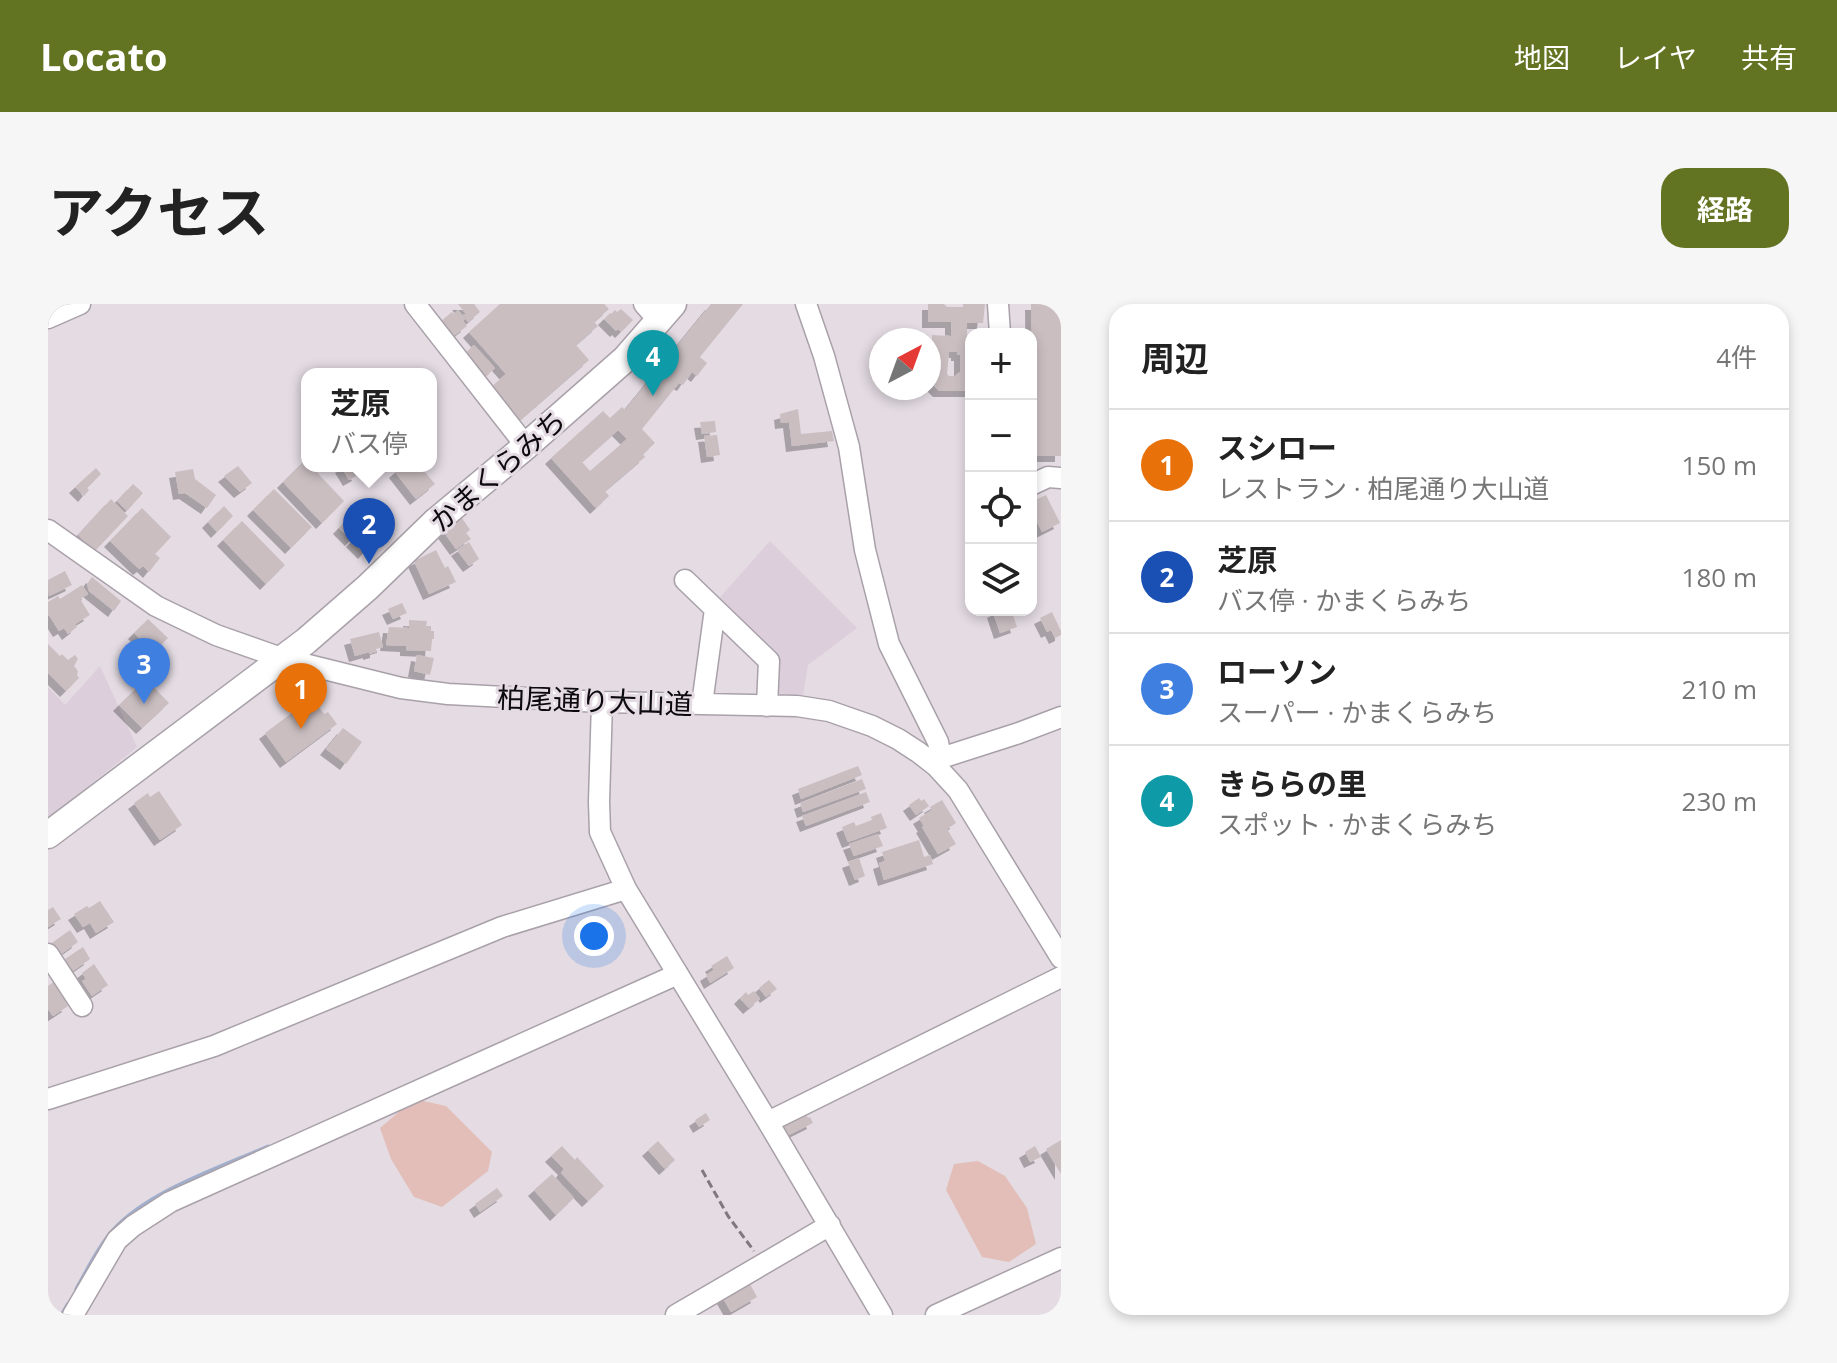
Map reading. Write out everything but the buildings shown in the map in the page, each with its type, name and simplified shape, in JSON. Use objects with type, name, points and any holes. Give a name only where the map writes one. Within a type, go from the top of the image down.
[{"type":"main road","name":"かまくらみち","points":[[48,835],[284,659],[368,587],[435,522],[625,359],[659,310]]},
{"type":"street","points":[[48,318],[80,304]]},
{"type":"street","points":[[415,304],[526,446]]},
{"type":"street","points":[[806,304],[849,447],[865,550],[889,644],[938,742],[938,762],[1061,717]]},
{"type":"street","points":[[998,304],[1000,328]]},
{"type":"street","points":[[1037,482],[1048,477],[1061,478]]},
{"type":"street","name":"柏尾通り大山道","points":[[48,530],[156,606],[216,635],[284,659],[401,688],[448,694],[602,702],[797,706],[829,711],[872,726],[938,762],[973,812],[1061,958]]},
{"type":"street","points":[[685,580],[769,661],[767,706]]},
{"type":"street","points":[[702,704],[715,609]]},
{"type":"street","points":[[602,702],[600,832],[626,889],[882,1315]]},
{"type":"street","points":[[48,1099],[214,1046],[502,927],[626,889]]},
{"type":"street","points":[[48,954],[82,1006]]},
{"type":"street","points":[[73,1315],[117,1240],[170,1202],[678,974]]},
{"type":"street","points":[[768,1122],[1061,977]]},
{"type":"street","points":[[676,1315],[830,1225]]},
{"type":"street","points":[[936,1315],[1061,1258]]},
{"type":"path","points":[[702,1170],[728,1216],[764,1264]]},
{"type":"shaded area","points":[[770,541],[857,628],[808,665],[803,695],[775,693],[778,661],[716,602]]},
{"type":"shaded area","points":[[100,666],[137,747],[48,819],[48,687],[65,705]]},
{"type":"shaded area","points":[[414,1099],[446,1106],[492,1152],[488,1171],[442,1207],[414,1197],[391,1159],[380,1128]]},
{"type":"shaded area","points":[[978,1161],[1005,1176],[1027,1208],[1036,1244],[1009,1262],[982,1257],[946,1190],[954,1164]]},
{"type":"waterway","points":[[77,1289],[113,1231],[145,1204],[186,1182],[268,1147]]},
{"type":"waterway","points":[[62,1315],[68,1305]]},
{"type":"place","name":"きららの里","points":[[653,396]]},
{"type":"place","name":"芝原","points":[[369,564]]},
{"type":"place","name":"ローソン","points":[[144,704]]},
{"type":"place","name":"スシロー","points":[[301,729]]}]
